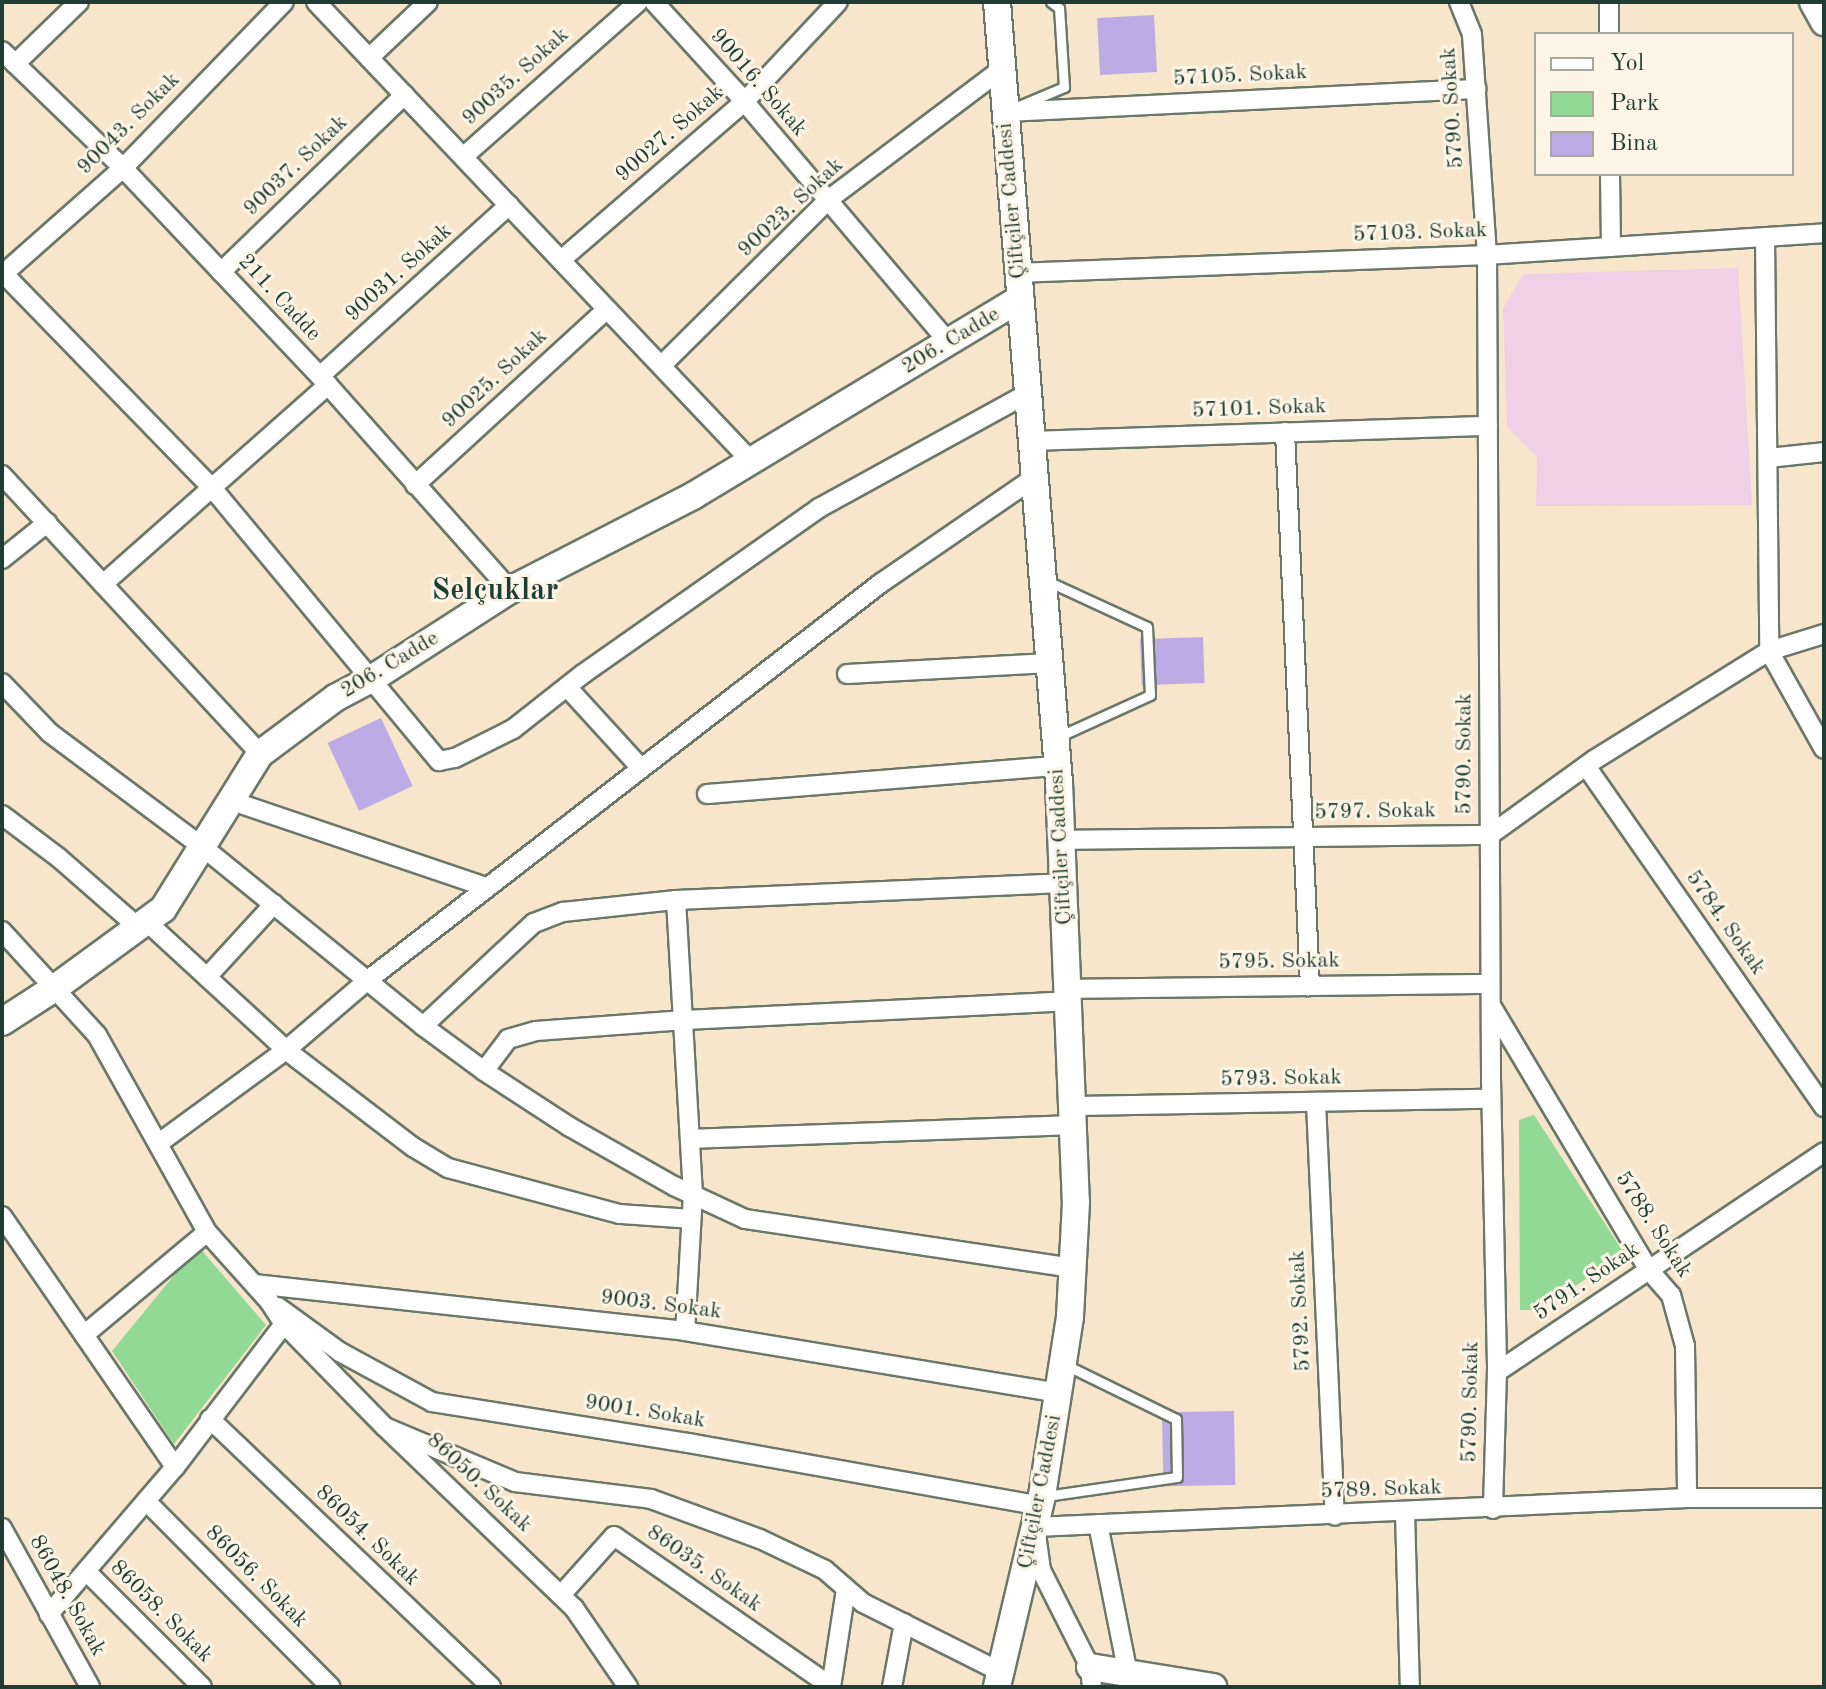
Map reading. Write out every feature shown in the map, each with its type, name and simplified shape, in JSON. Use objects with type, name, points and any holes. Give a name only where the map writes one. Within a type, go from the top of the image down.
[{"type":"street","points":[[9,57],[79,2]]},
{"type":"street","name":"90043. Sokak","points":[[2,273],[123,168],[284,2]]},
{"type":"street","points":[[316,2],[751,461]]},
{"type":"street","points":[[369,58],[428,2]]},
{"type":"street","name":"90035. Sokak","points":[[463,157],[638,2]]},
{"type":"street","name":"90016. Sokak","points":[[654,2],[744,102],[948,342]]},
{"type":"street","name":"90027. Sokak","points":[[561,260],[744,102],[838,2]]},
{"type":"street","name":"Çiftçiler Caddesi","points":[[997,2],[1058,766],[1076,1202],[1070,1317],[1059,1393],[1039,1510],[999,1679]]},
{"type":"street","name":"5790. Sokak","points":[[1459,2],[1472,35],[1487,255],[1490,1005],[1497,1372],[1493,1509]]},
{"type":"street","points":[[1609,2],[1609,32]]},
{"type":"street","points":[[1813,2],[1824,22]]},
{"type":"street","name":"211. Cadde","points":[[9,57],[123,168],[324,380],[510,590]]},
{"type":"street","name":"90023. Sokak","points":[[661,366],[828,200],[1002,69]]},
{"type":"street","name":"57105. Sokak","points":[[1005,112],[1476,89]]},
{"type":"street","name":"90037. Sokak","points":[[221,272],[404,95]]},
{"type":"street","points":[[1610,176],[1611,247]]},
{"type":"street","name":"90031. Sokak","points":[[103,584],[213,489],[509,205]]},
{"type":"street","name":"57103. Sokak","points":[[1018,273],[1487,255],[1824,233]]},
{"type":"street","points":[[1765,237],[1769,651],[1824,749]]},
{"type":"street","points":[[2,273],[213,489],[439,761],[455,758],[513,729],[567,687],[819,508],[1028,393]]},
{"type":"street","name":"206. Cadde","points":[[2,1022],[163,909],[260,754],[335,698],[373,678],[510,590],[693,496],[1020,299]]},
{"type":"street","name":"90025. Sokak","points":[[415,485],[607,309]]},
{"type":"street","name":"57101. Sokak","points":[[1032,441],[1488,426]]},
{"type":"street","points":[[1285,432],[1310,986]]},
{"type":"street","points":[[1768,458],[1824,452]]},
{"type":"street","points":[[2,475],[260,754]]},
{"type":"street","points":[[159,1143],[286,1050],[368,980],[486,887],[881,583],[1035,477]]},
{"type":"street","points":[[2,559],[47,523]]},
{"type":"street","points":[[1490,835],[1586,766],[1769,651],[1824,634]]},
{"type":"street","points":[[847,674],[1050,663]]},
{"type":"street","points":[[2,683],[50,733],[204,848],[423,1026],[484,1071],[570,1127],[745,1219],[1072,1268]]},
{"type":"street","points":[[567,687],[640,767]]},
{"type":"street","points":[[707,794],[1058,766]]},
{"type":"street","name":"5784. Sokak","points":[[1586,766],[1824,1107]]},
{"type":"street","points":[[232,801],[486,887]]},
{"type":"street","points":[[2,815],[207,977],[286,1050],[413,1147],[448,1168],[620,1214],[691,1219]]},
{"type":"street","name":"5797. Sokak","points":[[1061,840],[1490,835]]},
{"type":"street","points":[[423,1026],[534,923],[563,912],[676,900],[1063,883]]},
{"type":"street","points":[[676,900],[693,1194],[685,1331]]},
{"type":"street","points":[[207,977],[274,904]]},
{"type":"street","points":[[2,931],[97,1035],[207,1232],[269,1301]]},
{"type":"street","name":"5795. Sokak","points":[[484,1071],[508,1039],[536,1031],[1068,995],[1310,986],[1490,984]]},
{"type":"street","name":"5788. Sokak","points":[[1490,1005],[1649,1270],[1671,1295],[1685,1346],[1687,1498]]},
{"type":"street","name":"5793. Sokak","points":[[690,1139],[1072,1115],[1316,1103],[1491,1099]]},
{"type":"street","name":"5792. Sokak","points":[[1316,1103],[1335,1516]]},
{"type":"street","name":"5791. Sokak","points":[[1497,1372],[1824,1152]]},
{"type":"street","points":[[2,1216],[175,1467]]},
{"type":"street","points":[[84,1335],[207,1232]]},
{"type":"street","name":"9003. Sokak","points":[[254,1284],[685,1331],[1059,1393]]},
{"type":"street","name":"86050. Sokak","points":[[269,1301],[284,1324],[385,1427],[574,1608],[627,1687]]},
{"type":"street","name":"9001. Sokak","points":[[269,1301],[340,1352],[432,1402],[688,1443],[1039,1510]]},
{"type":"street","points":[[49,1614],[175,1467],[284,1324]]},
{"type":"street","name":"86054. Sokak","points":[[210,1419],[491,1687]]},
{"type":"street","points":[[385,1427],[515,1482],[651,1499],[773,1545],[825,1570],[863,1603],[904,1623],[999,1679]]},
{"type":"street","name":"5789. Sokak","points":[[1039,1510],[1098,1524],[1405,1513],[1687,1498],[1824,1498]]},
{"type":"street","name":"86056. Sokak","points":[[146,1501],[331,1687]]},
{"type":"street","points":[[1039,1510],[1041,1570],[1091,1677],[1128,1674],[1213,1687]]},
{"type":"street","points":[[1405,1513],[1410,1687]]},
{"type":"street","points":[[1098,1524],[1128,1674]]},
{"type":"street","name":"86048. Sokak","points":[[2,1528],[90,1687]]},
{"type":"street","name":"86035. Sokak","points":[[561,1595],[614,1536],[831,1687]]},
{"type":"street","name":"86058. Sokak","points":[[86,1571],[202,1687]]},
{"type":"street","points":[[831,1687],[846,1589]]},
{"type":"street","points":[[892,1687],[904,1623]]},
{"type":"lane","points":[[1005,112],[1064,87],[1059,8],[1051,2]]},
{"type":"lane","points":[[1043,579],[1147,627],[1150,695],[1055,738]]},
{"type":"lane","points":[[1039,1510],[1177,1477],[1176,1419],[1063,1363]]},
{"type":"shaded area","points":[[1738,268],[1752,505],[1536,506],[1537,457],[1507,427],[1503,309],[1523,274]]},
{"type":"green space","points":[[1534,1115],[1624,1253],[1540,1310],[1520,1310],[1519,1120]]},
{"type":"green space","points":[[198,1246],[266,1325],[174,1444],[112,1351]]},
{"type":"building","points":[[1154,15],[1157,72],[1100,75],[1097,18]]},
{"type":"building","points":[[1203,637],[1205,683],[1142,685],[1140,639]]},
{"type":"building","points":[[381,718],[413,786],[359,811],[328,743]]},
{"type":"building","points":[[1234,1411],[1235,1485],[1163,1486],[1162,1412]]},
{"type":"district","name":"Selçuklar","points":[[495,591]]}]
